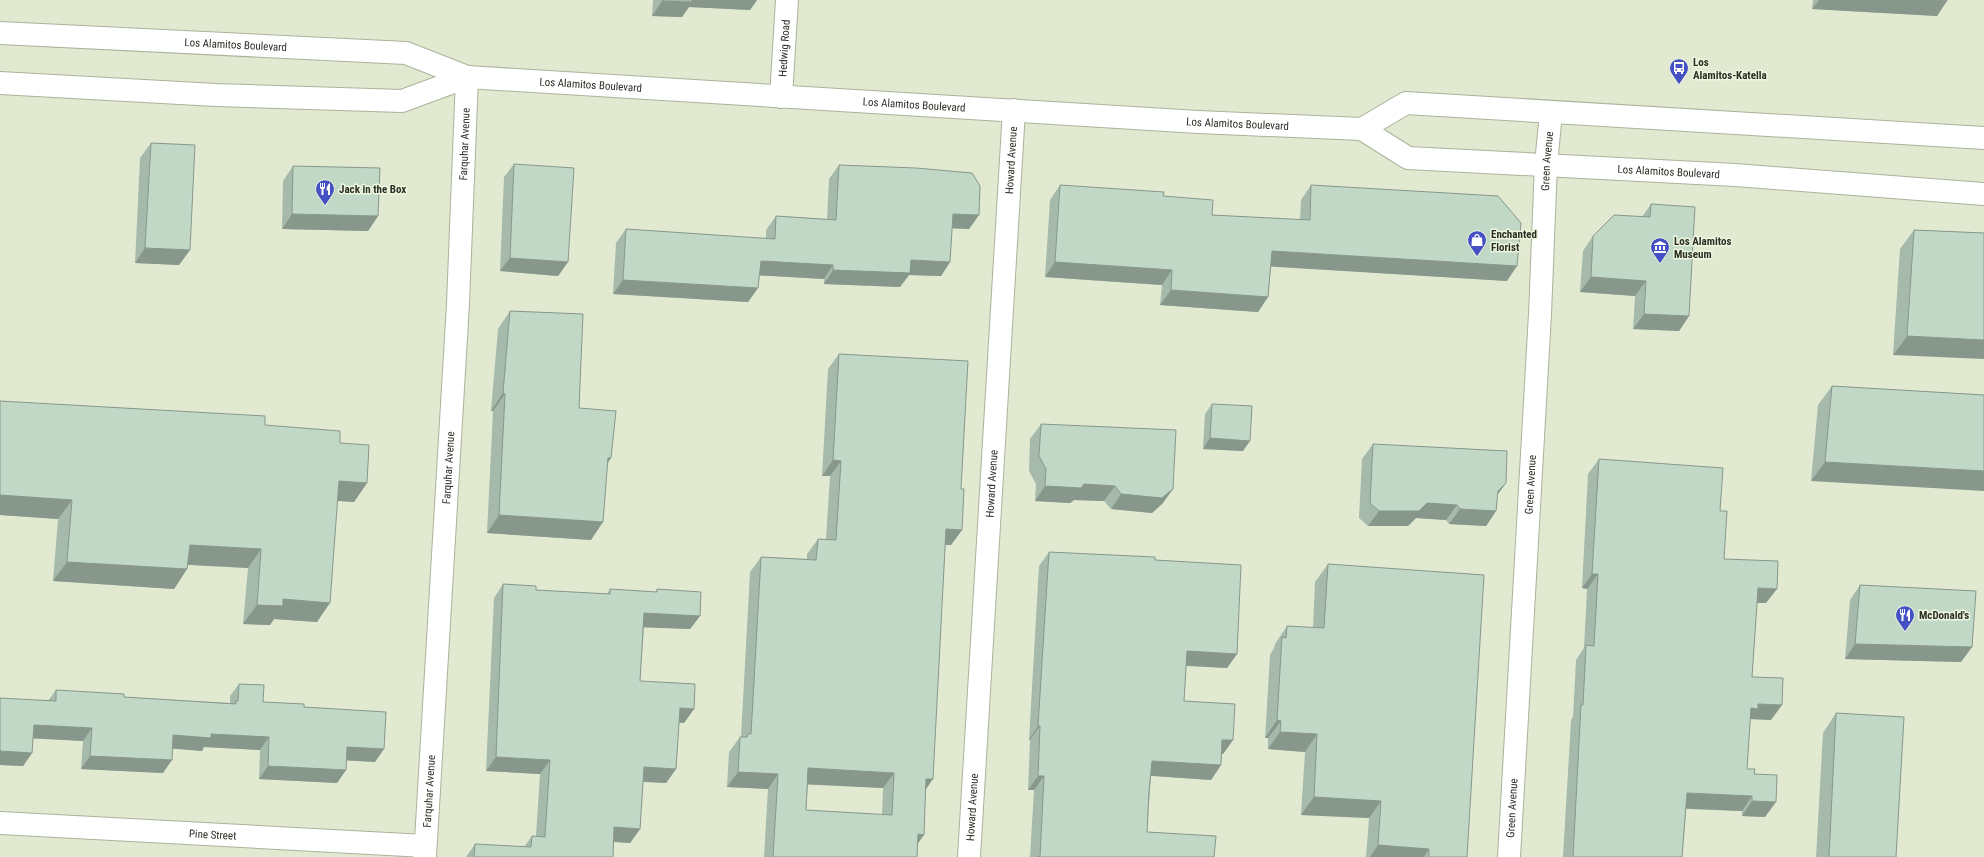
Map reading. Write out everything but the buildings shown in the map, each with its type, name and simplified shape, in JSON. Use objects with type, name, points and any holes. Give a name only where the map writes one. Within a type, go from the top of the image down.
[{"type":"main road","name":"Hedwig Road","points":[[781,97],[787,0]]},
{"type":"main road","name":"Los Alamitos Boulevard","points":[[0,33],[406,53],[467,77],[1198,122],[1362,129],[1408,158],[1735,175],[1984,194]]},
{"type":"main road","name":"Los Alamitos Boulevard","points":[[0,83],[216,96],[402,102],[467,77]]},
{"type":"main road","name":"Farquhar Avenue","points":[[425,851],[457,312],[467,77]]},
{"type":"main road","points":[[1362,129],[1406,103],[1551,113],[1984,138]]},
{"type":"main road","name":"Howard Avenue","points":[[969,857],[1014,110]]},
{"type":"main road","name":"Green Avenue","points":[[1509,857],[1540,314],[1546,164],[1551,113]]},
{"type":"main road","name":"Pine Street","points":[[0,823],[425,851]]},
{"type":"place","name":"Los Alamitos-Katella","points":[[1679,85]]},
{"type":"place","name":"Jack in the Box","points":[[325,206]]},
{"type":"place","name":"Enchanted Florist","points":[[1477,257]]},
{"type":"place","name":"Los Alamitos Museum","points":[[1660,264]]},
{"type":"place","name":"McDonald's","points":[[1905,632]]}]
